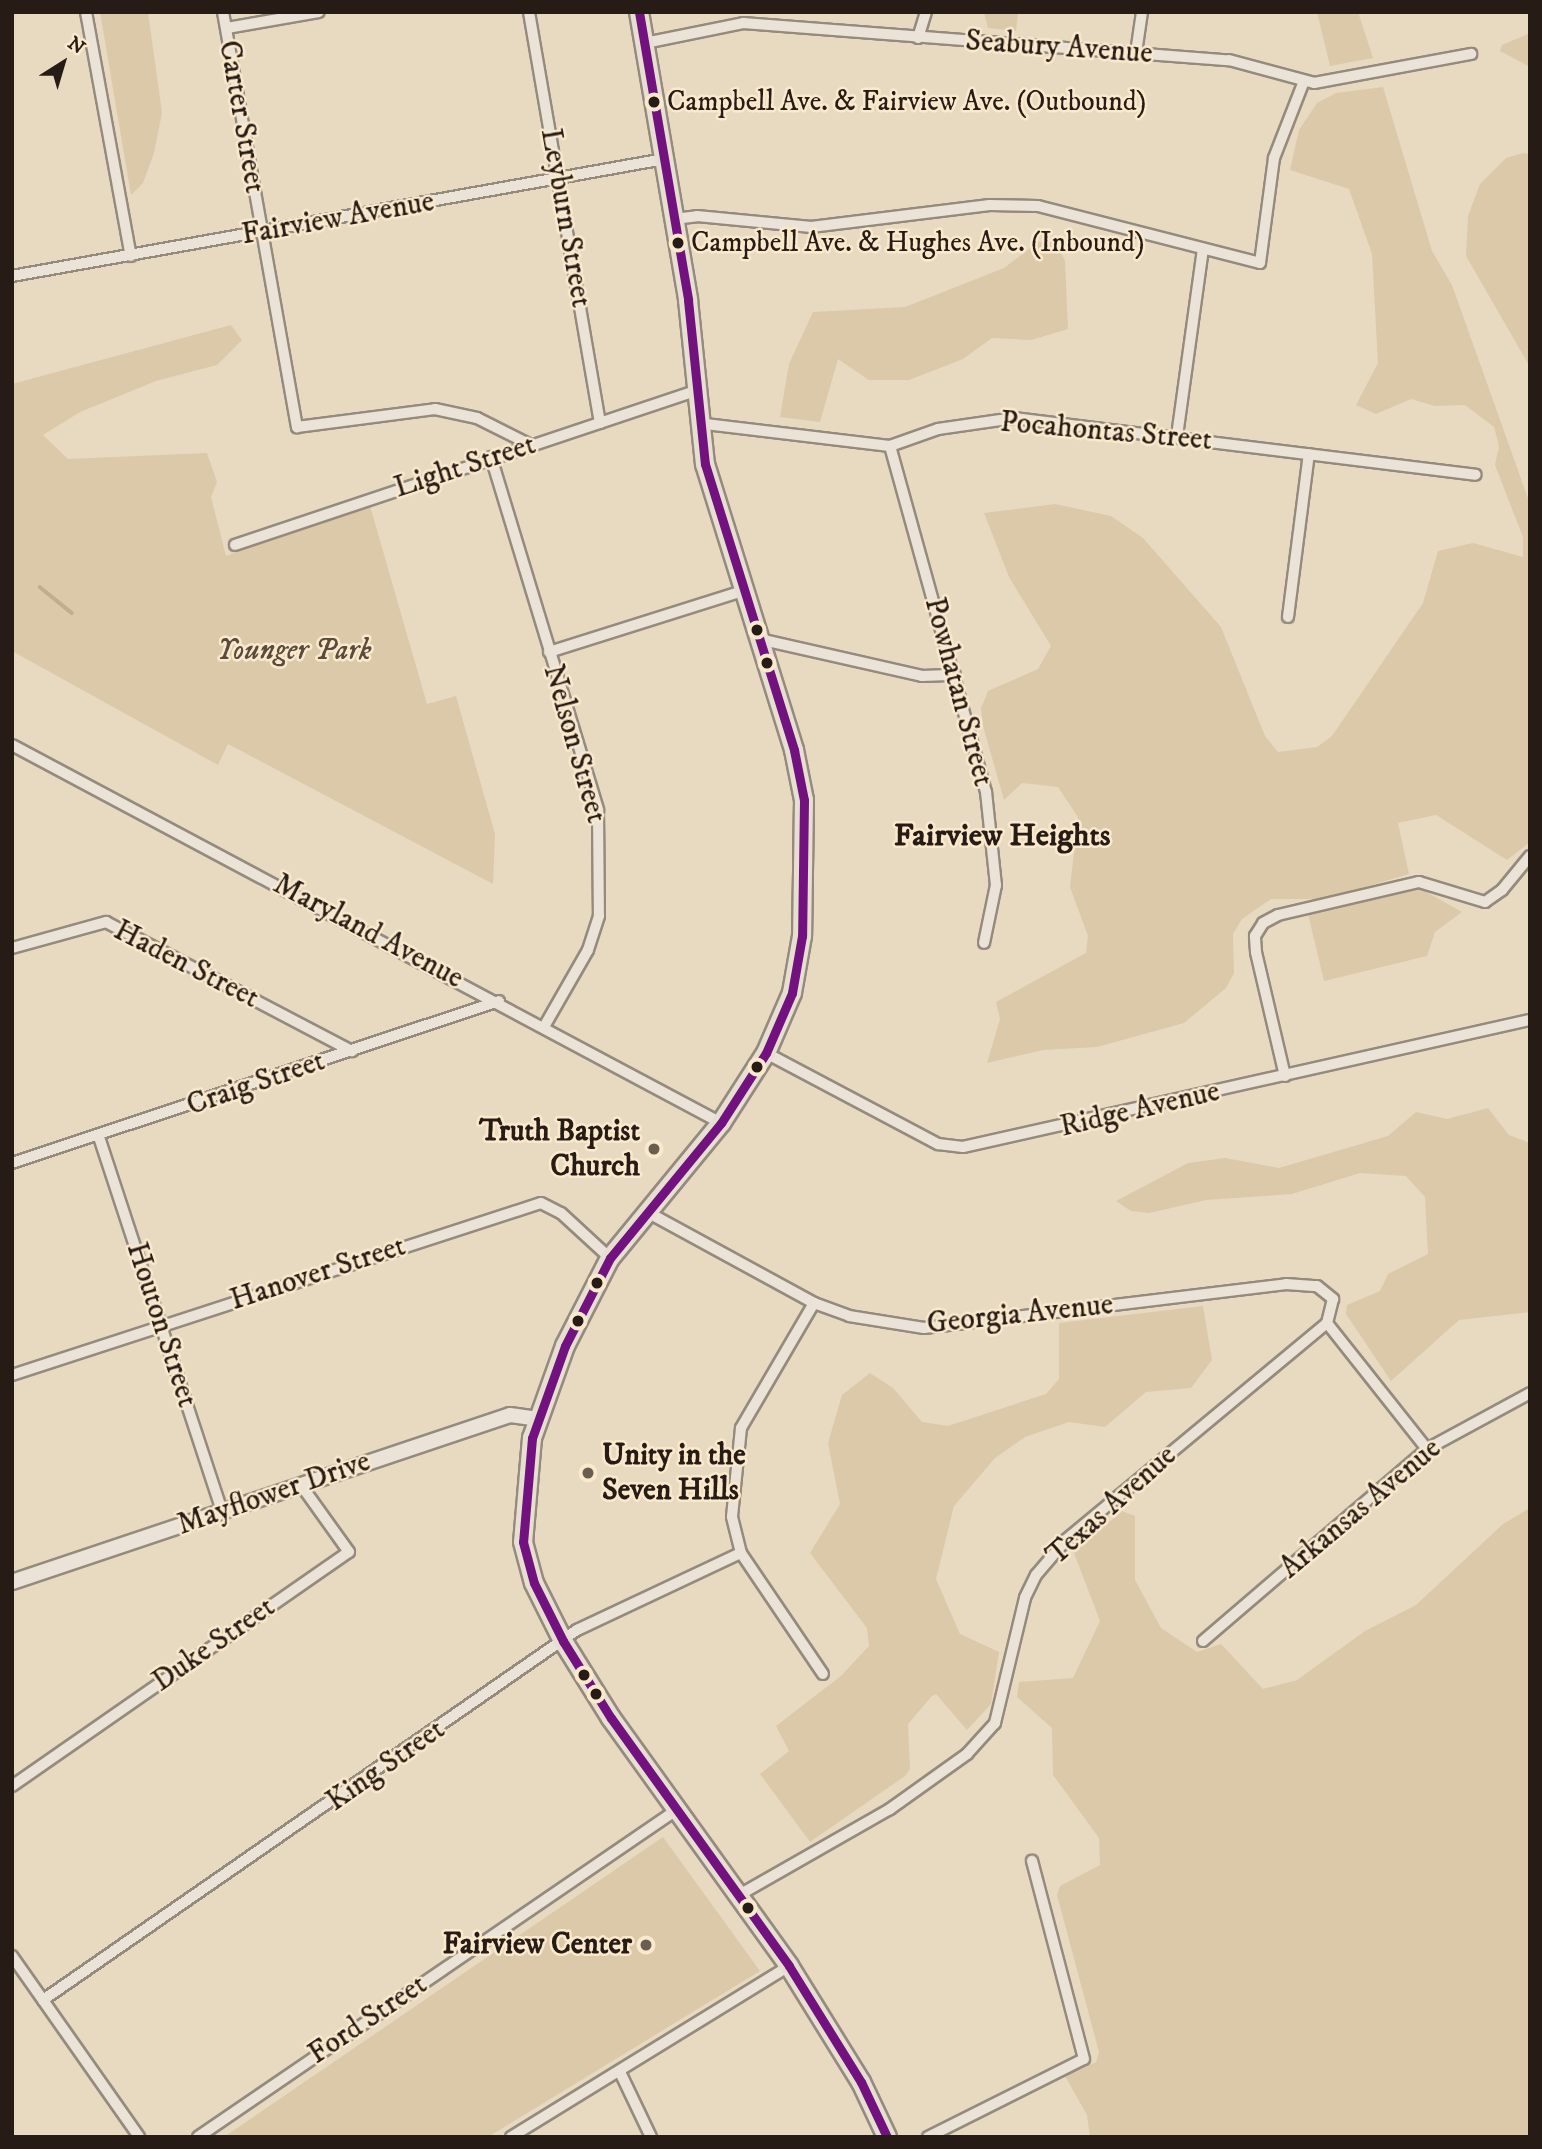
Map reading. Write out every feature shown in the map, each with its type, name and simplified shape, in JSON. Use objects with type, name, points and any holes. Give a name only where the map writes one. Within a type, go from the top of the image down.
[{"type":"main road","points":[[639,12],[688,300],[697,424],[804,800],[802,936],[792,993],[766,1053],[721,1123],[610,1258],[565,1346],[538,1419],[524,1487],[523,1542],[543,1605],[563,1641],[677,1809],[789,1966],[861,2082],[887,2137]]},
{"type":"street","points":[[86,12],[131,256]]},
{"type":"street","name":"Carter Street","points":[[223,12],[297,427],[435,409],[477,418],[531,445]]},
{"type":"street","points":[[227,28],[319,12]]},
{"type":"street","name":"Leyburn Street","points":[[528,12],[600,423]]},
{"type":"street","points":[[918,12],[918,38]]},
{"type":"street","points":[[918,38],[926,12]]},
{"type":"street","points":[[1136,53],[1142,12]]},
{"type":"street","name":"Seabury Avenue","points":[[645,43],[743,23],[1229,60],[1304,81],[1340,78],[1471,54]]},
{"type":"street","points":[[674,219],[697,216],[811,227],[990,205],[1038,206],[1260,263],[1275,158],[1304,81]]},
{"type":"street","name":"Fairview Avenue","points":[[12,276],[664,159]]},
{"type":"street","points":[[1177,436],[1203,249]]},
{"type":"street","name":"Light Street","points":[[235,545],[491,457],[695,391]]},
{"type":"street","name":"Pocahontas Street","points":[[697,424],[890,446],[947,427],[1014,418],[1177,436],[1475,475]]},
{"type":"street","name":"Powhatan Street","points":[[890,446],[986,792],[996,885],[984,943]]},
{"type":"street","points":[[1288,617],[1310,454]]},
{"type":"street","name":"Nelson Street","points":[[491,457],[598,810],[602,856],[599,916],[588,950],[545,1025]]},
{"type":"street","points":[[549,652],[743,591]]},
{"type":"street","points":[[758,639],[922,676],[955,675]]},
{"type":"street","name":"Maryland Avenue","points":[[12,745],[545,1025],[721,1123]]},
{"type":"street","points":[[1285,1076],[1256,951],[1255,936],[1263,923],[1278,915],[1419,882],[1485,902],[1502,890],[1530,856]]},
{"type":"street","name":"Haden Street","points":[[12,948],[106,922],[352,1051]]},
{"type":"street","name":"Craig Street","points":[[12,1163],[99,1138],[499,1001]]},
{"type":"street","name":"Ridge Avenue","points":[[766,1053],[938,1144],[963,1147],[1530,1020]]},
{"type":"street","name":"Houton Street","points":[[99,1138],[222,1512]]},
{"type":"street","name":"Hanover Street","points":[[12,1375],[160,1324],[541,1203],[561,1213],[610,1258]]},
{"type":"street","name":"Georgia Avenue","points":[[649,1213],[814,1303],[849,1316],[924,1328],[1286,1283],[1330,1293],[1333,1308],[1327,1324]]},
{"type":"street","points":[[814,1303],[741,1428],[732,1517],[741,1553],[822,1674]]},
{"type":"street","points":[[1327,1324],[1427,1449]]},
{"type":"street","name":"Texas Avenue","points":[[739,1895],[890,1809],[967,1754],[995,1723],[1025,1598],[1036,1575],[1066,1540],[1327,1324]]},
{"type":"street","name":"Arkansas Avenue","points":[[1203,1642],[1427,1449],[1530,1392]]},
{"type":"street","name":"Mayflower Drive","points":[[12,1582],[510,1415],[538,1419]]},
{"type":"street","name":"Duke Street","points":[[12,1786],[349,1552],[301,1485]]},
{"type":"street","name":"King Street","points":[[43,2000],[563,1641],[741,1553]]},
{"type":"street","name":"Ford Street","points":[[198,2137],[677,1809]]},
{"type":"street","points":[[928,2137],[1084,2059],[1032,1861]]},
{"type":"street","points":[[12,1955],[139,2137]]},
{"type":"street","points":[[511,2137],[789,1966]]},
{"type":"street","points":[[620,2072],[651,2137]]},
{"type":"green space","points":[[100,12],[148,12],[162,113],[154,153],[143,183],[131,195]]},
{"type":"green space","points":[[1018,12],[1016,31],[988,28],[984,13]]},
{"type":"green space","points":[[1317,12],[1358,12],[1373,58],[1330,66]]},
{"type":"green space","points":[[1530,33],[1530,67],[1500,51],[1502,45]]},
{"type":"green space","points":[[1383,87],[1432,251],[1452,285],[1530,504],[1530,842],[1507,860],[1436,815],[1398,823],[1409,874],[1324,899],[1271,899],[1242,919],[1233,934],[1234,973],[1226,988],[1184,1023],[1097,1047],[1043,1050],[987,1063],[1000,1019],[996,1002],[1086,953],[1088,936],[1070,887],[1078,817],[1058,787],[1022,783],[1004,800],[983,726],[981,708],[988,691],[1038,669],[1051,646],[1009,577],[984,513],[1055,504],[1111,516],[1143,538],[1221,627],[1265,736],[1278,752],[1317,747],[1332,736],[1423,603],[1438,551],[1473,543],[1523,557],[1523,537],[1495,465],[1499,446],[1494,427],[1465,405],[1435,406],[1411,399],[1376,414],[1356,405],[1378,363],[1372,254],[1349,189],[1290,170],[1299,130],[1317,103],[1336,93]]},
{"type":"green space","points":[[1523,153],[1530,154],[1530,367],[1466,256],[1468,216],[1480,184],[1506,158]]},
{"type":"green space","points":[[1038,242],[1055,242],[1065,260],[1068,329],[1031,340],[992,338],[963,359],[909,380],[869,380],[838,359],[820,422],[780,417],[789,364],[813,312],[905,307],[1004,268]]},
{"type":"green space","name":"Younger Park","points":[[231,325],[242,340],[217,365],[156,381],[80,412],[43,435],[68,459],[207,453],[217,482],[211,497],[226,556],[370,506],[427,704],[456,696],[495,834],[493,884],[228,744],[218,765],[12,651],[12,384]]},
{"type":"green space","points":[[1421,889],[1462,912],[1435,932],[1427,956],[1324,981],[1308,914]]},
{"type":"green space","points":[[1488,1108],[1509,1135],[1530,1143],[1530,1312],[1459,1320],[1391,1381],[1346,1314],[1347,1305],[1380,1291],[1388,1274],[1428,1254],[1425,1197],[1406,1176],[1360,1173],[1292,1194],[1206,1200],[1149,1213],[1131,1211],[1116,1201],[1188,1163],[1225,1158],[1279,1168],[1388,1136],[1416,1112],[1447,1119]]},
{"type":"green space","points":[[1203,1306],[1212,1360],[1191,1388],[1146,1392],[1105,1427],[1069,1422],[1025,1437],[995,1458],[954,1506],[936,1579],[960,1634],[999,1652],[991,1704],[967,1730],[936,1694],[932,1696],[908,1724],[910,1769],[905,1776],[810,1842],[760,1774],[789,1751],[776,1726],[841,1676],[869,1646],[867,1628],[810,1553],[840,1504],[828,1443],[842,1395],[870,1373],[893,1388],[922,1422],[948,1426],[1046,1394],[1059,1379],[1059,1323]]},
{"type":"green space","points":[[1530,1508],[1530,2137],[1090,2137],[1087,2115],[1065,2076],[1096,2062],[1099,2052],[1057,1895],[1060,1886],[1100,1865],[1099,1838],[1053,1775],[1052,1728],[1017,1697],[1019,1682],[1073,1678],[1100,1621],[1074,1553],[1122,1511],[1135,1516],[1135,1580],[1161,1628],[1197,1652],[1221,1644],[1263,1689],[1297,1680],[1365,1631],[1416,1605],[1503,1524]]},
{"type":"green space","points":[[663,1837],[760,1971],[488,2137],[224,2137]]},
{"type":"waterway","points":[[40,587],[72,613]]},
{"type":"transit line","points":[[639,12],[688,300],[705,464],[794,750],[804,800],[802,936],[792,993],[766,1053],[721,1123],[610,1258],[565,1346],[532,1438],[523,1542],[534,1583],[563,1641],[611,1718],[789,1966],[861,2082],[887,2137]]},
{"type":"place","name":"Campbell Ave. & Fairview Ave. (Outbound)","points":[[654,102]]},
{"type":"place","name":"Campbell Ave. & Hughes Ave. (Inbound)","points":[[678,243]]},
{"type":"place","name":"Truth Baptist Church","points":[[654,1149]]},
{"type":"place","name":"Unity in the Seven Hills","points":[[588,1473]]},
{"type":"place","name":"Fairview Center","points":[[646,1945]]},
{"type":"district","name":"Fairview Heights","points":[[1002,836]]}]
